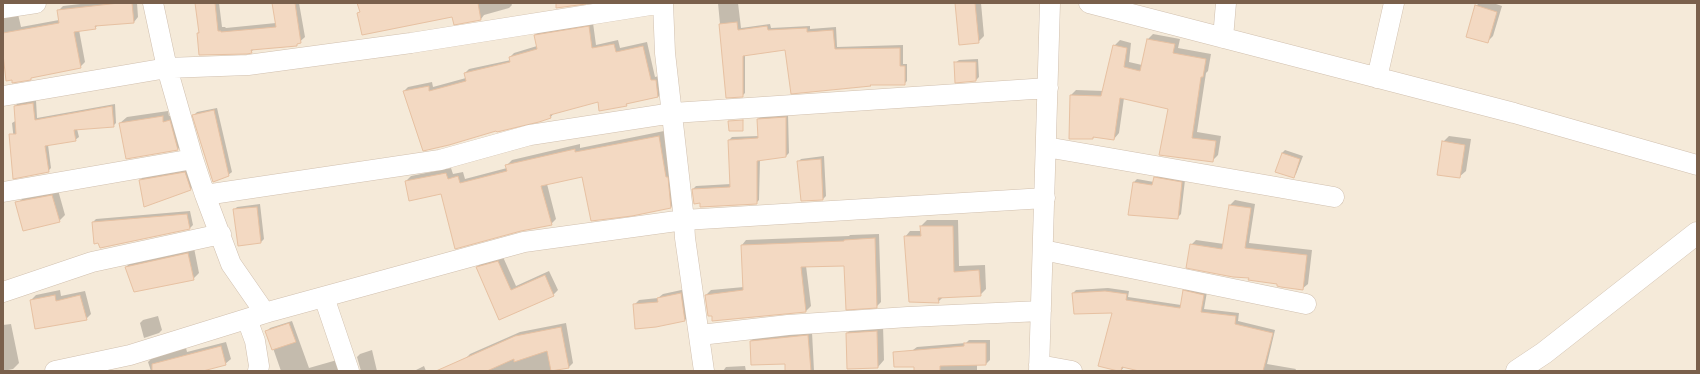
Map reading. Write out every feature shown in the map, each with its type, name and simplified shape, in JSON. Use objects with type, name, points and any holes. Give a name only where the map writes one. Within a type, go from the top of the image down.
[{"type":"street","points":[[3,8],[36,3]]},
{"type":"street","points":[[153,3],[167,68],[193,159],[231,264],[256,316],[255,341],[259,366],[258,371]]},
{"type":"street","points":[[3,96],[167,68],[256,64],[411,43],[663,3],[665,52],[673,113],[685,238],[704,371]]},
{"type":"street","points":[[1050,3],[1039,368],[1072,371]]},
{"type":"street","points":[[1089,3],[1514,113],[1697,165]]},
{"type":"street","points":[[1223,38],[1226,3]]},
{"type":"street","points":[[1377,78],[1394,3]]},
{"type":"street","points":[[206,195],[440,160],[530,135],[673,113],[1048,88]]},
{"type":"street","points":[[1046,147],[1334,196]]},
{"type":"street","points":[[3,192],[193,159]]},
{"type":"street","points":[[55,371],[133,363],[256,316],[524,242],[684,220],[1045,198]]},
{"type":"street","points":[[1517,371],[1544,353],[1697,233]]},
{"type":"street","points":[[3,292],[92,262],[221,234]]},
{"type":"street","points":[[1043,250],[1306,304]]},
{"type":"street","points":[[324,296],[349,371]]},
{"type":"street","points":[[700,335],[796,324],[1041,311]]},
{"type":"shaded area","points":[[3,3],[1697,3],[1697,371],[3,371]]},
{"type":"building","points":[[119,3],[132,3],[134,23],[95,26],[96,29],[74,32],[81,68],[31,78],[31,80],[12,83],[12,80],[6,81],[3,54],[3,33],[59,23],[57,10]]},
{"type":"building","points":[[195,3],[215,3],[218,31],[221,32],[276,27],[272,3],[295,3],[301,43],[297,44],[297,46],[251,50],[252,53],[247,54],[199,55],[197,33],[199,33]]},
{"type":"building","points":[[357,3],[478,3],[481,20],[454,25],[452,17],[362,35],[357,13],[360,12]]},
{"type":"building","points":[[556,3],[586,3],[586,4],[556,8]]},
{"type":"building","points":[[955,3],[975,3],[979,43],[959,45]]},
{"type":"building","points":[[1475,5],[1497,12],[1488,43],[1466,37]]},
{"type":"building","points":[[737,22],[738,30],[767,26],[768,30],[807,28],[807,32],[833,30],[835,49],[900,48],[900,66],[905,66],[905,85],[870,85],[871,86],[791,94],[785,50],[743,56],[743,97],[726,98],[719,24]]},
{"type":"building","points":[[589,26],[592,48],[614,44],[616,52],[643,46],[651,80],[656,80],[658,97],[626,104],[627,106],[599,111],[598,102],[550,115],[551,118],[539,122],[496,131],[423,151],[403,91],[429,86],[429,91],[466,81],[464,73],[510,62],[509,57],[537,49],[534,35]]},
{"type":"building","points":[[1147,39],[1175,44],[1173,53],[1206,59],[1203,77],[1201,77],[1192,138],[1216,141],[1213,162],[1159,155],[1168,109],[1120,98],[1114,140],[1093,137],[1093,139],[1069,139],[1070,95],[1101,96],[1113,45],[1127,48],[1124,67],[1140,71]]},
{"type":"building","points":[[954,62],[976,62],[976,81],[955,83]]},
{"type":"building","points":[[33,103],[35,120],[112,106],[114,127],[74,130],[76,141],[45,146],[49,172],[13,179],[9,134],[16,134],[14,106]]},
{"type":"building","points":[[214,110],[229,176],[213,182],[192,115]]},
{"type":"building","points":[[163,116],[163,122],[170,120],[178,150],[126,159],[119,123]]},
{"type":"building","points":[[786,117],[786,157],[757,161],[757,204],[700,207],[700,203],[694,204],[692,189],[730,187],[728,140],[758,138],[757,119]]},
{"type":"building","points":[[743,120],[743,131],[729,131],[728,121]]},
{"type":"building","points":[[659,136],[666,177],[668,177],[671,208],[632,216],[591,221],[582,177],[541,186],[552,225],[521,231],[455,249],[441,194],[409,201],[405,181],[446,173],[448,179],[458,176],[460,183],[507,171],[505,165],[575,149],[575,152]]},
{"type":"building","points":[[1442,141],[1465,145],[1460,178],[1437,175]]},
{"type":"building","points":[[1282,153],[1300,159],[1294,178],[1275,172]]},
{"type":"building","points":[[821,159],[823,200],[801,201],[797,161]]},
{"type":"building","points":[[185,172],[191,190],[144,207],[139,180]]},
{"type":"building","points":[[1154,177],[1182,182],[1178,219],[1128,215],[1133,182],[1152,185]]},
{"type":"building","points":[[52,195],[60,222],[23,231],[15,202]]},
{"type":"building","points":[[1229,205],[1251,208],[1245,248],[1307,255],[1303,290],[1281,287],[1277,286],[1277,284],[1248,280],[1249,278],[1233,277],[1186,268],[1190,244],[1222,249]]},
{"type":"building","points":[[257,207],[261,243],[238,246],[233,209]]},
{"type":"building","points":[[187,214],[190,229],[100,248],[98,243],[94,244],[92,222]]},
{"type":"building","points":[[920,226],[953,226],[954,272],[979,270],[981,296],[938,298],[939,303],[909,302],[904,236],[921,236]]},
{"type":"building","points":[[875,238],[877,308],[846,310],[844,266],[801,267],[806,312],[712,321],[712,316],[708,316],[705,295],[743,290],[741,245],[844,241]]},
{"type":"building","points":[[188,253],[194,280],[134,292],[125,267]]},
{"type":"building","points":[[498,261],[511,290],[545,275],[554,296],[499,320],[476,267]]},
{"type":"building","points":[[1183,290],[1204,295],[1201,312],[1236,316],[1235,324],[1273,333],[1263,371],[1139,371],[1122,367],[1121,371],[1118,371],[1098,366],[1112,313],[1074,314],[1072,293],[1105,291],[1127,294],[1126,300],[1180,308]]},
{"type":"building","points":[[681,293],[685,321],[656,327],[635,329],[633,304],[658,302],[657,298]]},
{"type":"building","points":[[55,295],[56,301],[80,295],[87,320],[35,329],[30,300]]},
{"type":"building","points":[[289,323],[296,342],[272,350],[265,331]]},
{"type":"building","points":[[561,327],[569,368],[551,371],[547,351],[514,362],[514,359],[487,371],[436,371],[515,336]]},
{"type":"building","points":[[877,331],[878,368],[847,369],[846,333]]},
{"type":"building","points":[[808,335],[811,371],[785,371],[785,364],[751,365],[750,341]]},
{"type":"building","points":[[964,343],[986,343],[986,365],[940,366],[940,371],[914,371],[914,367],[894,367],[893,352],[964,346]]},
{"type":"building","points":[[221,346],[226,365],[203,371],[152,371],[152,364]]}]
